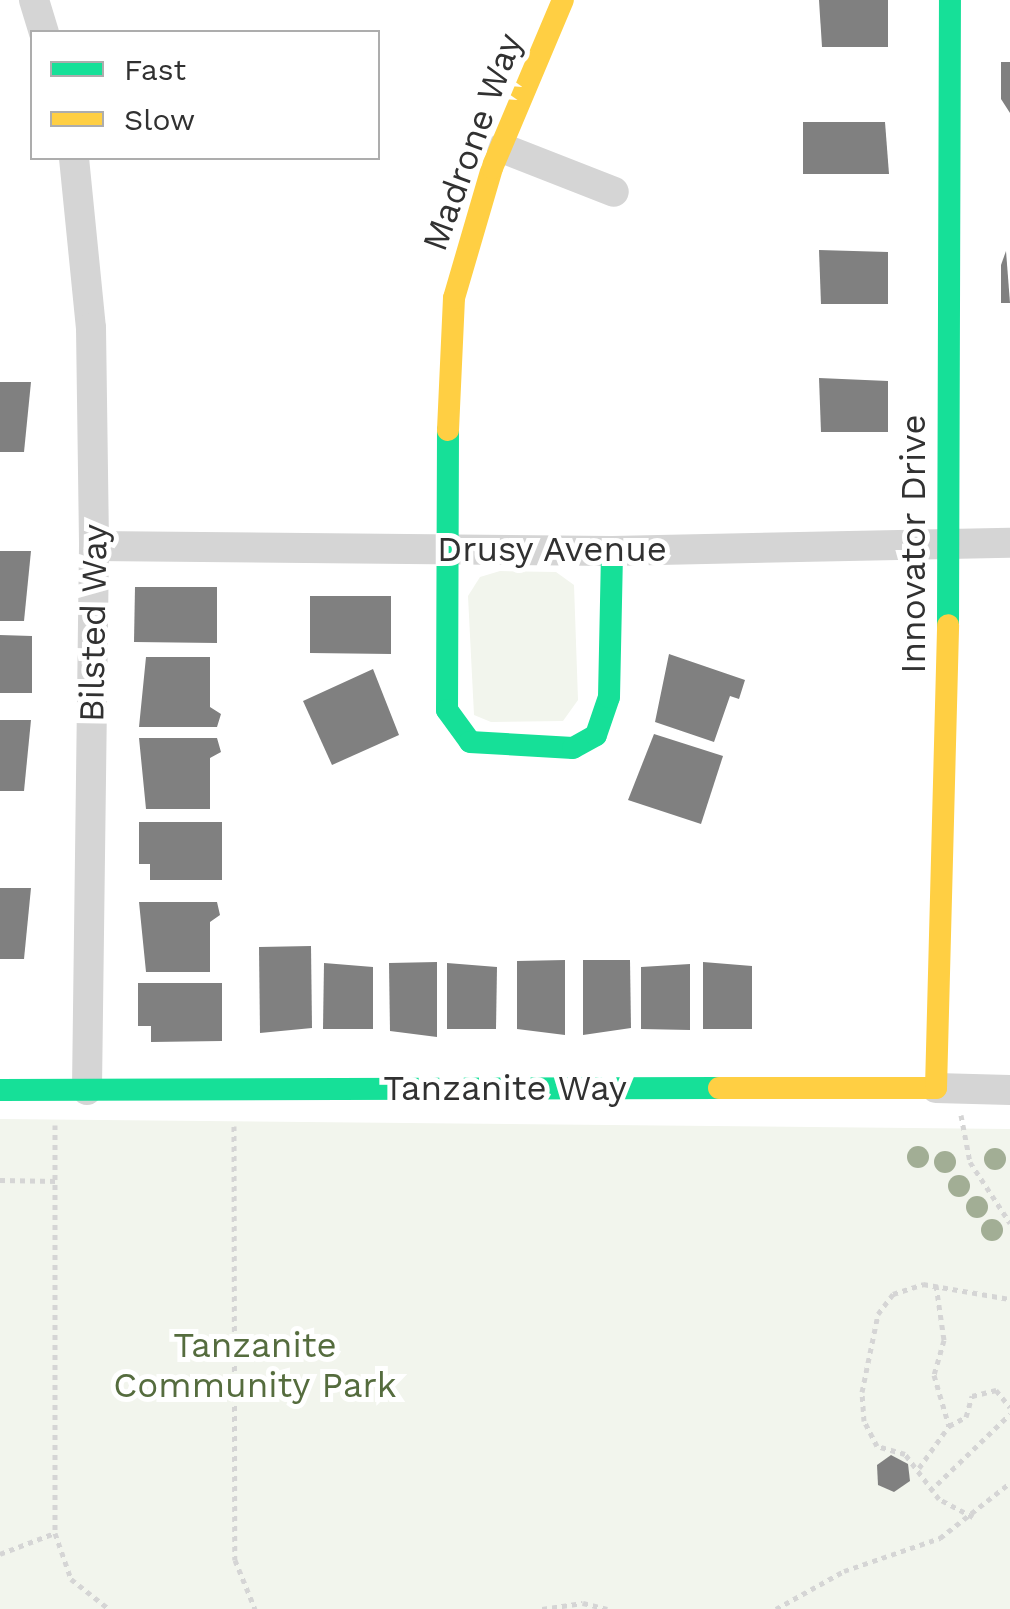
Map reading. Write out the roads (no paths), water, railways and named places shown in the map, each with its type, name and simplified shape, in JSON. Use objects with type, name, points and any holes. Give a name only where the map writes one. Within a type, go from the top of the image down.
[{"type":"street","points":[[34,0],[43,30]]},
{"type":"street","name":"Madrone Way","points":[[563,0],[469,232],[454,298],[448,366],[448,710],[470,742],[490,748],[572,748],[596,735],[609,697],[612,551]]},
{"type":"street","name":"Innovator Drive","points":[[936,1088],[948,543],[950,0]]},
{"type":"street","points":[[502,148],[614,192]]},
{"type":"street","name":"Bilsted Way","points":[[74,160],[91,328],[94,546],[87,1090]]},
{"type":"street","name":"Drusy Avenue","points":[[94,546],[612,551],[1010,543]]},
{"type":"street","name":"Tanzanite Way","points":[[0,1090],[1010,1090]]},
{"type":"park label","name":"Tanzanite Community Park","points":[[255,1365]]}]
